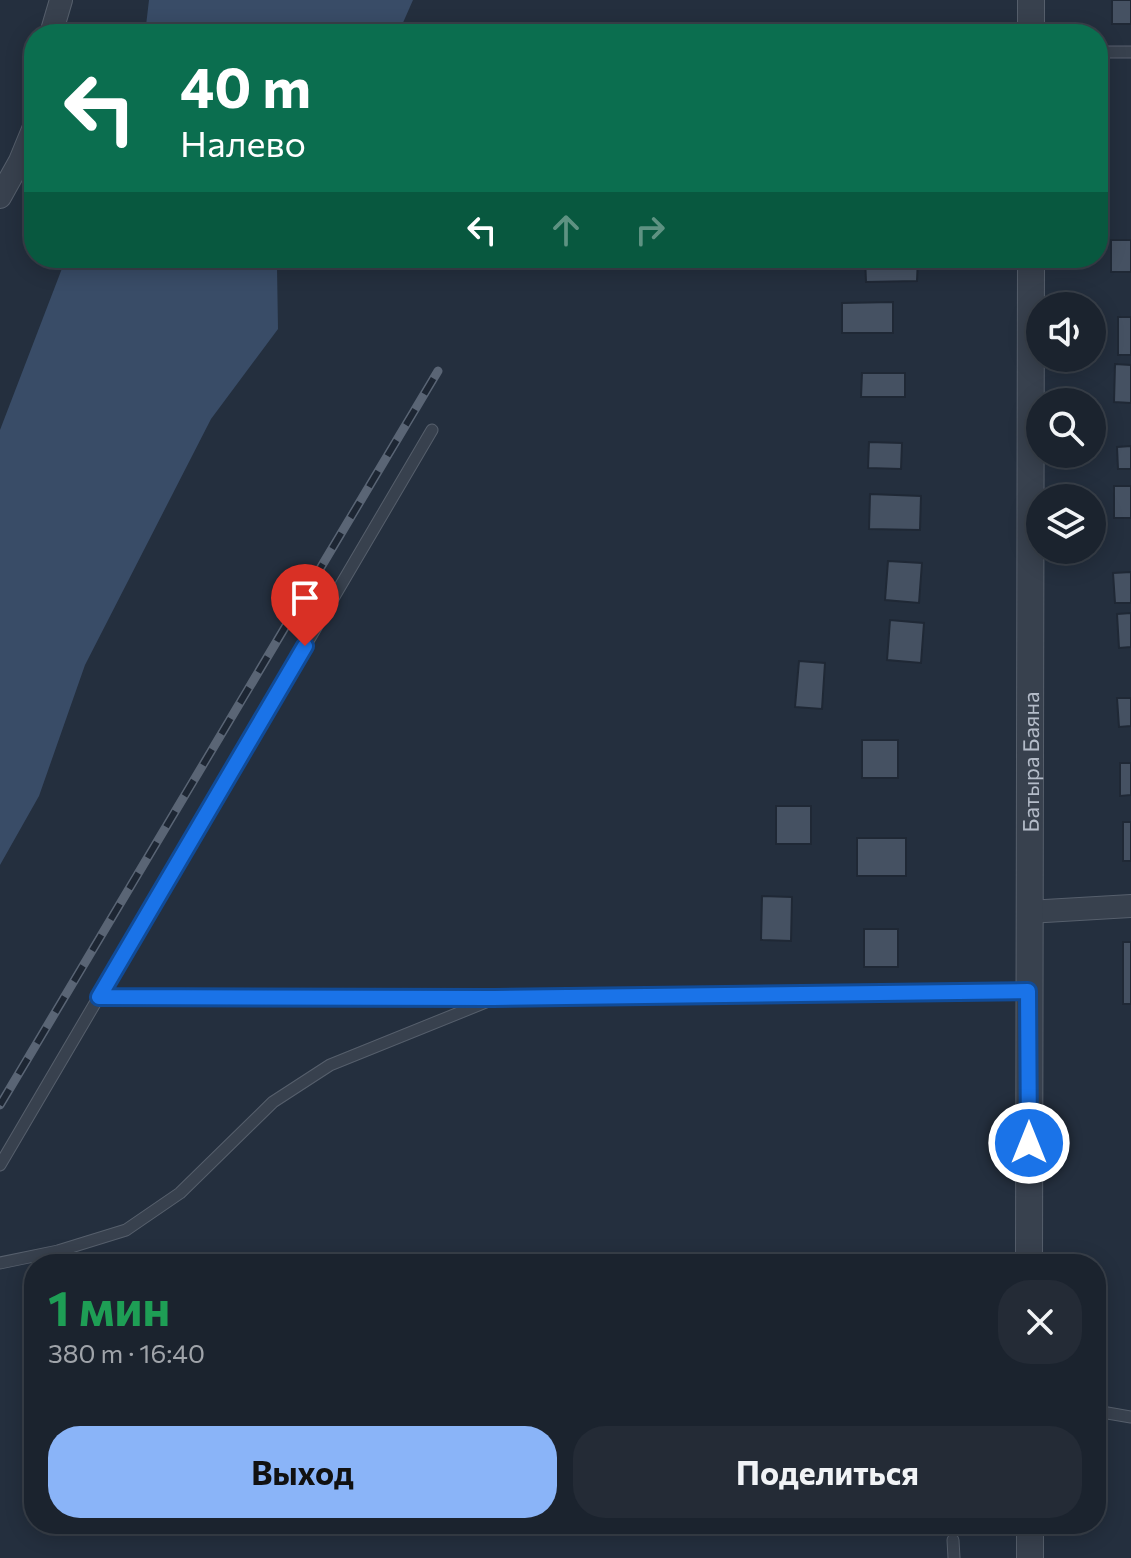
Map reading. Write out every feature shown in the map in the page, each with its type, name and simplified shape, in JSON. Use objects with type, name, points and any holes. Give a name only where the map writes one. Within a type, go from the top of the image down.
[{"type":"street","points":[[54,24],[61,0]]},
{"type":"street","points":[[1031,0],[1031,24]]},
{"type":"street","points":[[0,197],[24,151]]},
{"type":"street","name":"Батыра Баяна","points":[[1029,1254],[1031,268]]},
{"type":"street","points":[[1028,912],[1131,906]]},
{"type":"street","points":[[1030,1534],[1030,1558]]},
{"type":"lane","points":[[1108,52],[1131,52]]},
{"type":"lane","points":[[0,1165],[432,430]]},
{"type":"lane","points":[[99,997],[494,998],[1028,991]]},
{"type":"lane","points":[[44,1254],[126,1230],[180,1193],[273,1102],[330,1065],[494,998]]},
{"type":"lane","points":[[0,1263],[24,1258]]},
{"type":"lane","points":[[1106,1413],[1131,1417]]},
{"type":"lane","points":[[953,1540],[954,1558]]},
{"type":"water","points":[[149,0],[413,0],[402,24],[146,24]]},
{"type":"water","points":[[62,268],[277,268],[278,329],[211,419],[85,665],[39,796],[0,865],[0,430]]},
{"type":"building","points":[[1112,0],[1131,0],[1131,24],[1112,24]]},
{"type":"building","points":[[1111,240],[1131,240],[1131,272],[1111,272]]},
{"type":"building","points":[[865,268],[918,268],[917,281],[866,282]]},
{"type":"building","points":[[893,302],[893,333],[842,333],[842,303]]},
{"type":"building","points":[[1118,317],[1131,317],[1131,355],[1118,355]]},
{"type":"building","points":[[1115,364],[1131,365],[1131,403],[1114,402]]},
{"type":"building","points":[[862,373],[905,373],[905,397],[861,397]]},
{"type":"building","points":[[869,442],[902,443],[901,469],[868,468]]},
{"type":"building","points":[[1131,446],[1131,469],[1118,469],[1117,447]]},
{"type":"building","points":[[1114,486],[1131,486],[1131,518],[1114,518]]},
{"type":"building","points":[[870,494],[921,496],[920,530],[869,529]]},
{"type":"building","points":[[888,561],[922,563],[919,603],[885,600]]},
{"type":"building","points":[[1131,572],[1131,603],[1115,603],[1113,573]]},
{"type":"building","points":[[1131,613],[1131,647],[1119,648],[1117,614]]},
{"type":"building","points":[[890,620],[924,623],[921,663],[887,660]]},
{"type":"building","points":[[799,661],[825,663],[822,709],[795,707]]},
{"type":"building","points":[[1117,698],[1131,698],[1131,726],[1119,727]]},
{"type":"building","points":[[862,740],[898,740],[898,778],[862,778]]},
{"type":"building","points":[[1120,763],[1131,763],[1131,795],[1120,796]]},
{"type":"building","points":[[776,806],[811,806],[811,844],[776,844]]},
{"type":"building","points":[[1123,822],[1131,822],[1131,861],[1123,861]]},
{"type":"building","points":[[857,838],[906,838],[906,876],[857,876]]},
{"type":"building","points":[[762,896],[792,897],[791,941],[761,940]]},
{"type":"building","points":[[864,929],[898,929],[898,967],[864,967]]},
{"type":"building","points":[[1123,942],[1131,942],[1131,1004],[1123,1004]]},
{"type":"railway","points":[[0,1105],[438,371]]},
{"type":"route","points":[[305,646],[99,997],[494,998],[1028,991],[1029,1143]]}]
